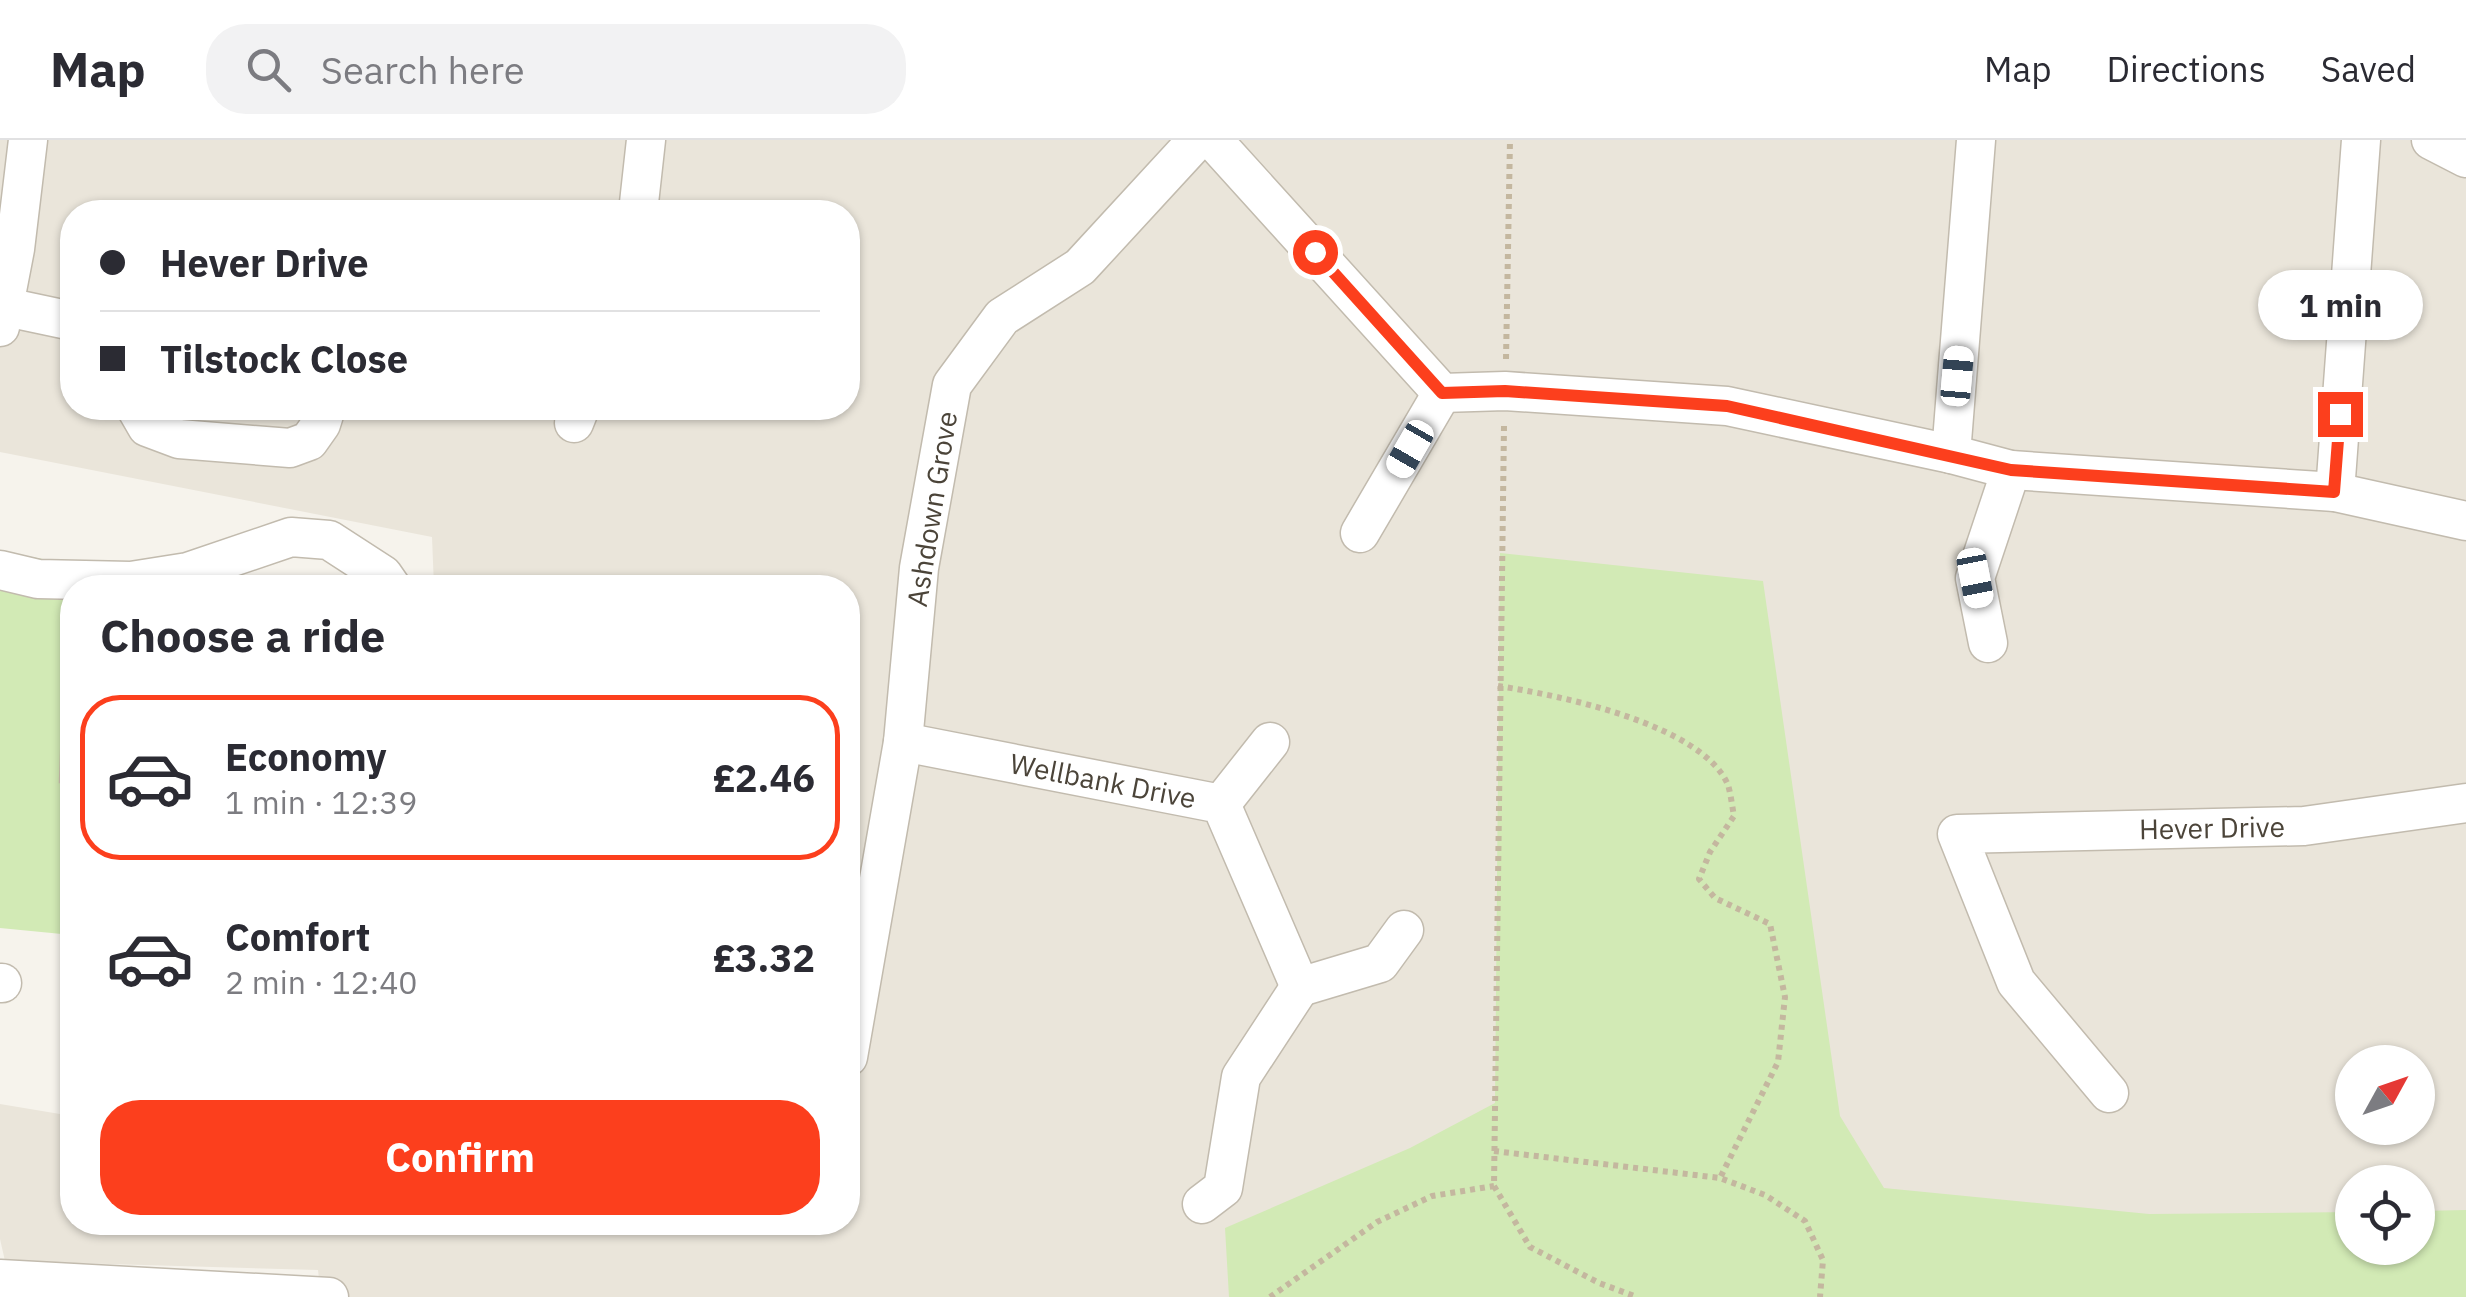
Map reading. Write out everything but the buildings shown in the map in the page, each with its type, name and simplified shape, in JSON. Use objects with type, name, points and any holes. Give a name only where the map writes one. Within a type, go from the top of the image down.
[{"type":"street","points":[[28,140],[3,317],[60,321]]},
{"type":"street","points":[[639,200],[646,140]]},
{"type":"street","name":"Ashdown Grove","points":[[860,988],[903,742],[919,568],[952,385],[1002,318],[1080,267],[1196,140]]},
{"type":"street","points":[[1213,140],[1442,393],[1505,391],[1727,406],[2011,470],[2334,492],[2466,521]]},
{"type":"street","points":[[1950,454],[1976,140]]},
{"type":"street","points":[[2334,492],[2362,140]]},
{"type":"street","points":[[2430,140],[2466,158]]},
{"type":"street","points":[[1360,533],[1442,393]]},
{"type":"street","points":[[143,420],[147,427],[179,439],[290,448],[309,441],[322,420]]},
{"type":"street","points":[[1988,643],[1975,578],[2011,470]]},
{"type":"street","points":[[167,575],[188,572],[290,537],[329,540],[384,575]]},
{"type":"street","points":[[0,570],[38,579],[60,579]]},
{"type":"street","name":"Wellbank Drive","points":[[903,742],[1221,804],[1300,987]]},
{"type":"street","points":[[1221,804],[1270,742]]},
{"type":"street","name":"Hever Drive","points":[[2109,1092],[2016,982],[1957,834],[2304,826],[2466,803]]},
{"type":"street","points":[[1202,1204],[1223,1188],[1241,1078],[1300,987],[1380,963],[1404,930]]},
{"type":"street","points":[[0,1279],[328,1297]]},
{"type":"path","points":[[1510,140],[1498,686],[1494,1186],[1530,1247],[1636,1297]]},
{"type":"path","points":[[1498,686],[1560,695],[1652,725],[1700,752],[1727,784],[1734,816],[1710,852],[1699,879],[1715,898],[1770,924],[1785,997],[1778,1062],[1720,1178]]},
{"type":"path","points":[[1494,1151],[1720,1178],[1764,1195],[1805,1221],[1823,1260],[1820,1297]]},
{"type":"path","points":[[1270,1297],[1376,1222],[1432,1196],[1494,1186]]},
{"type":"shaded area","points":[[0,140],[2466,140],[2466,1297],[321,1297],[318,1270],[5,1261],[0,1239],[0,1104],[60,1114],[60,1235],[860,1235],[860,575],[434,575],[432,537],[0,452]]},
{"type":"green space","points":[[0,551],[128,575],[60,575],[60,934],[0,928]]},
{"type":"green space","points":[[1500,553],[1763,581],[1840,1116],[1884,1188],[2149,1214],[2335,1212],[2335,1265],[2435,1265],[2435,1211],[2466,1210],[2466,1297],[1229,1297],[1225,1228],[1410,1148],[1495,1103]]},
{"type":"route","points":[[1315,252],[1442,393],[1505,391],[1727,406],[2011,470],[2334,492],[2340,414]]}]
